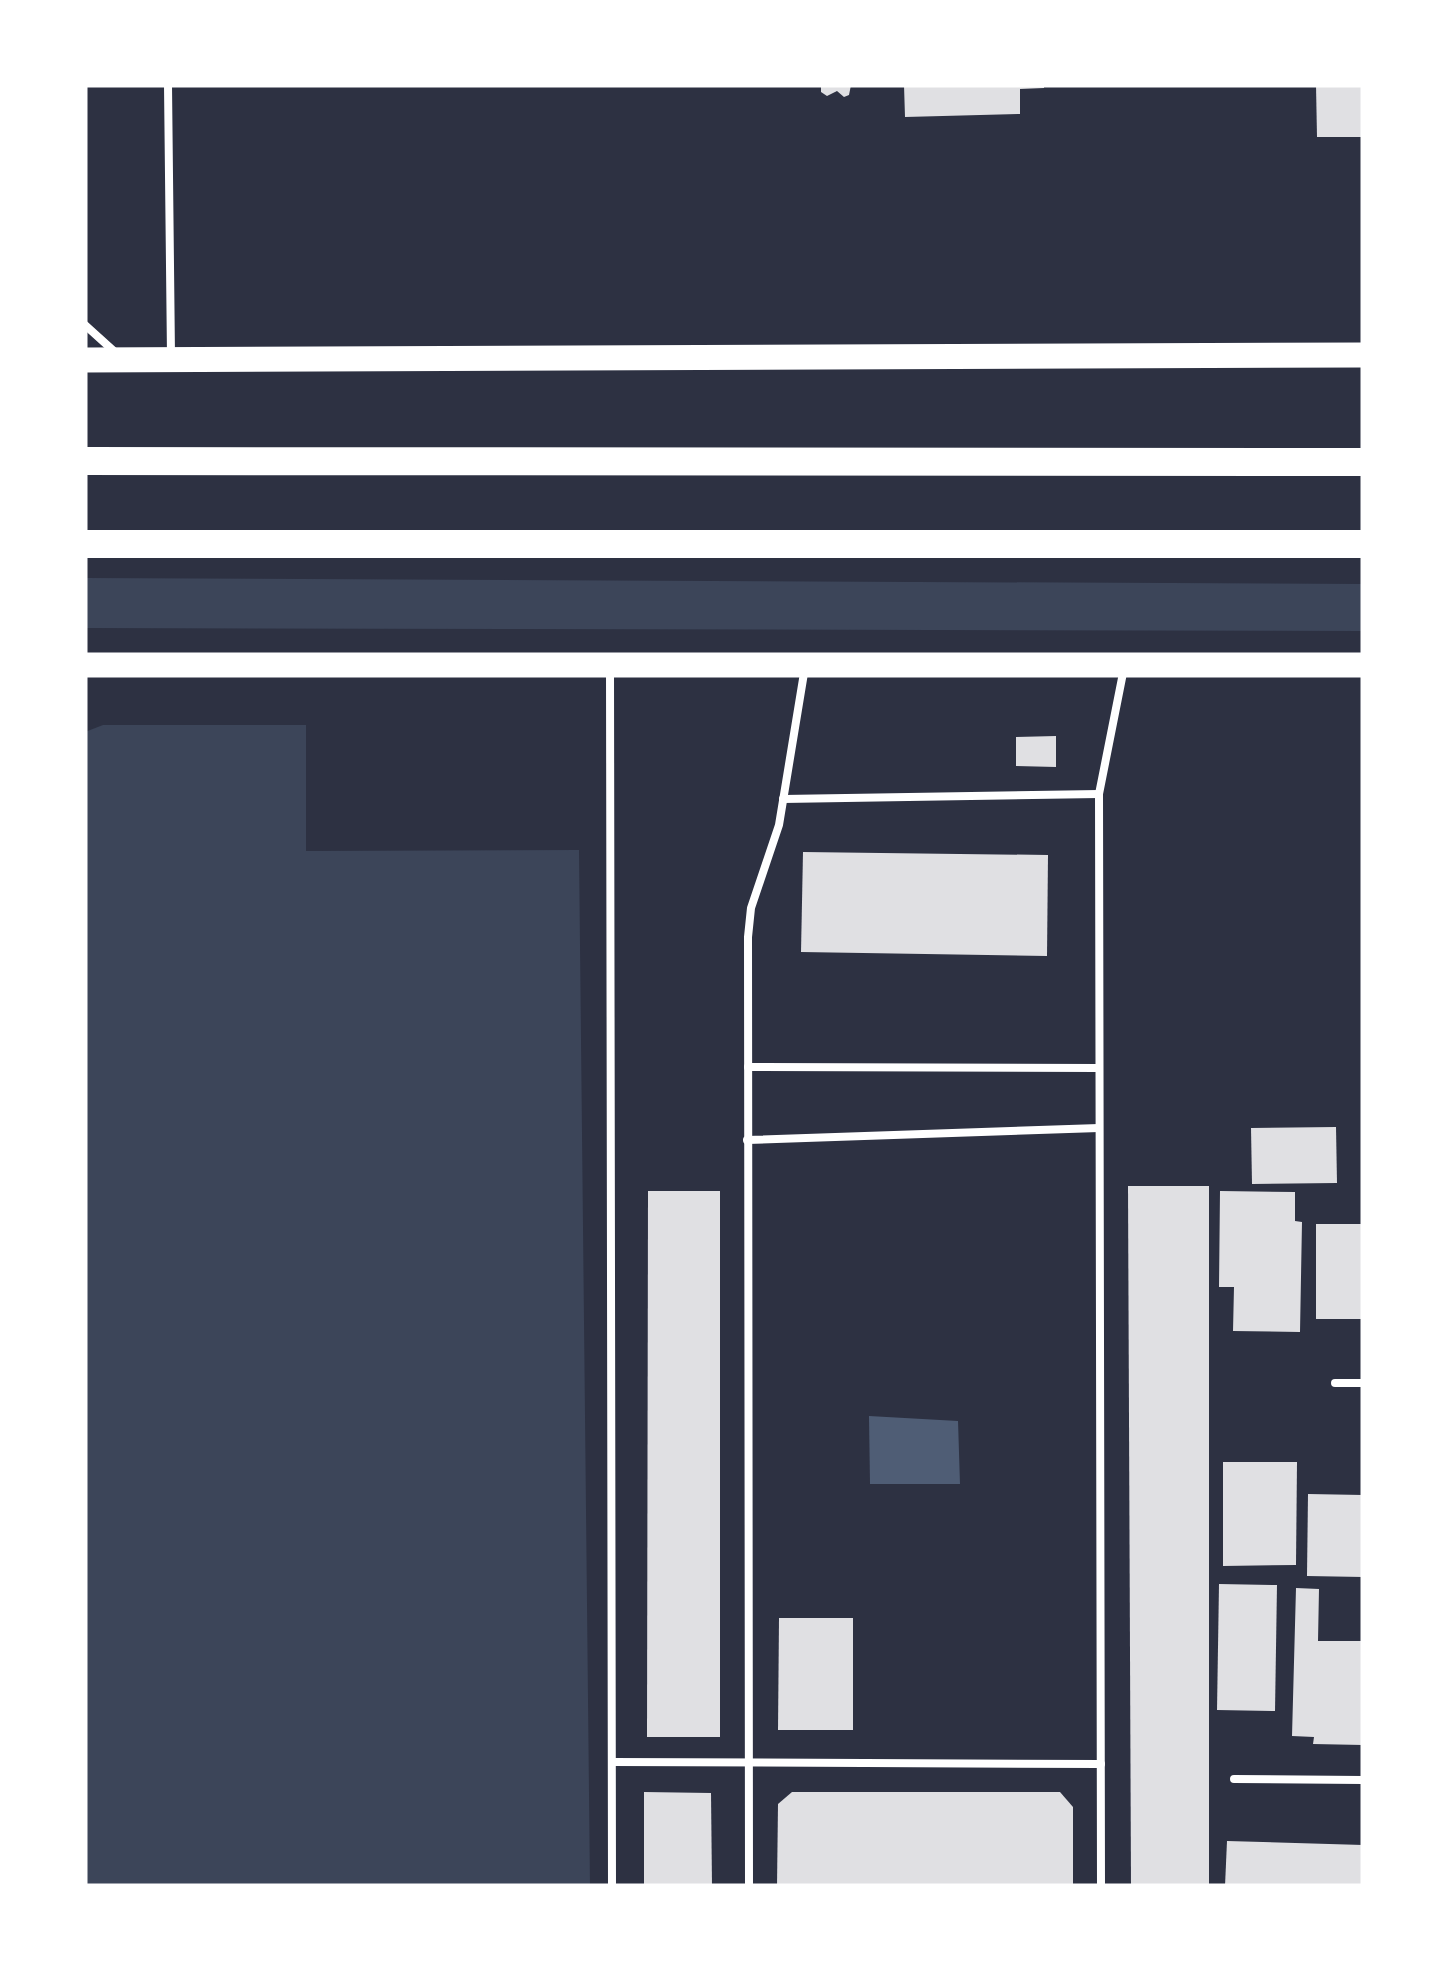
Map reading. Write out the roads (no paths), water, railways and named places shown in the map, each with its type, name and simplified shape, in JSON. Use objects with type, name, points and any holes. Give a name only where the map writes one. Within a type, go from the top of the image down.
[{"type":"highway","points":[[85,461],[1363,462]]},
{"type":"highway","points":[[85,544],[1363,544]]},
{"type":"main road","points":[[85,360],[1363,354]]},
{"type":"main road","points":[[85,664],[1363,665]]},
{"type":"lane","points":[[168,85],[171,360]]},
{"type":"lane","points":[[85,325],[123,360]]},
{"type":"lane","points":[[610,665],[612,1886]]},
{"type":"lane","points":[[750,1886],[747,965],[752,908],[768,864],[783,800],[806,665]]},
{"type":"lane","points":[[1101,1886],[1098,794],[1125,665]]},
{"type":"lane","points":[[783,800],[1098,794]]},
{"type":"lane","points":[[748,1067],[1099,1068]]},
{"type":"lane","points":[[748,1140],[1099,1128]]},
{"type":"lane","points":[[1335,1383],[1363,1383]]},
{"type":"lane","points":[[612,1762],[1101,1764]]},
{"type":"lane","points":[[1234,1779],[1363,1780]]}]
